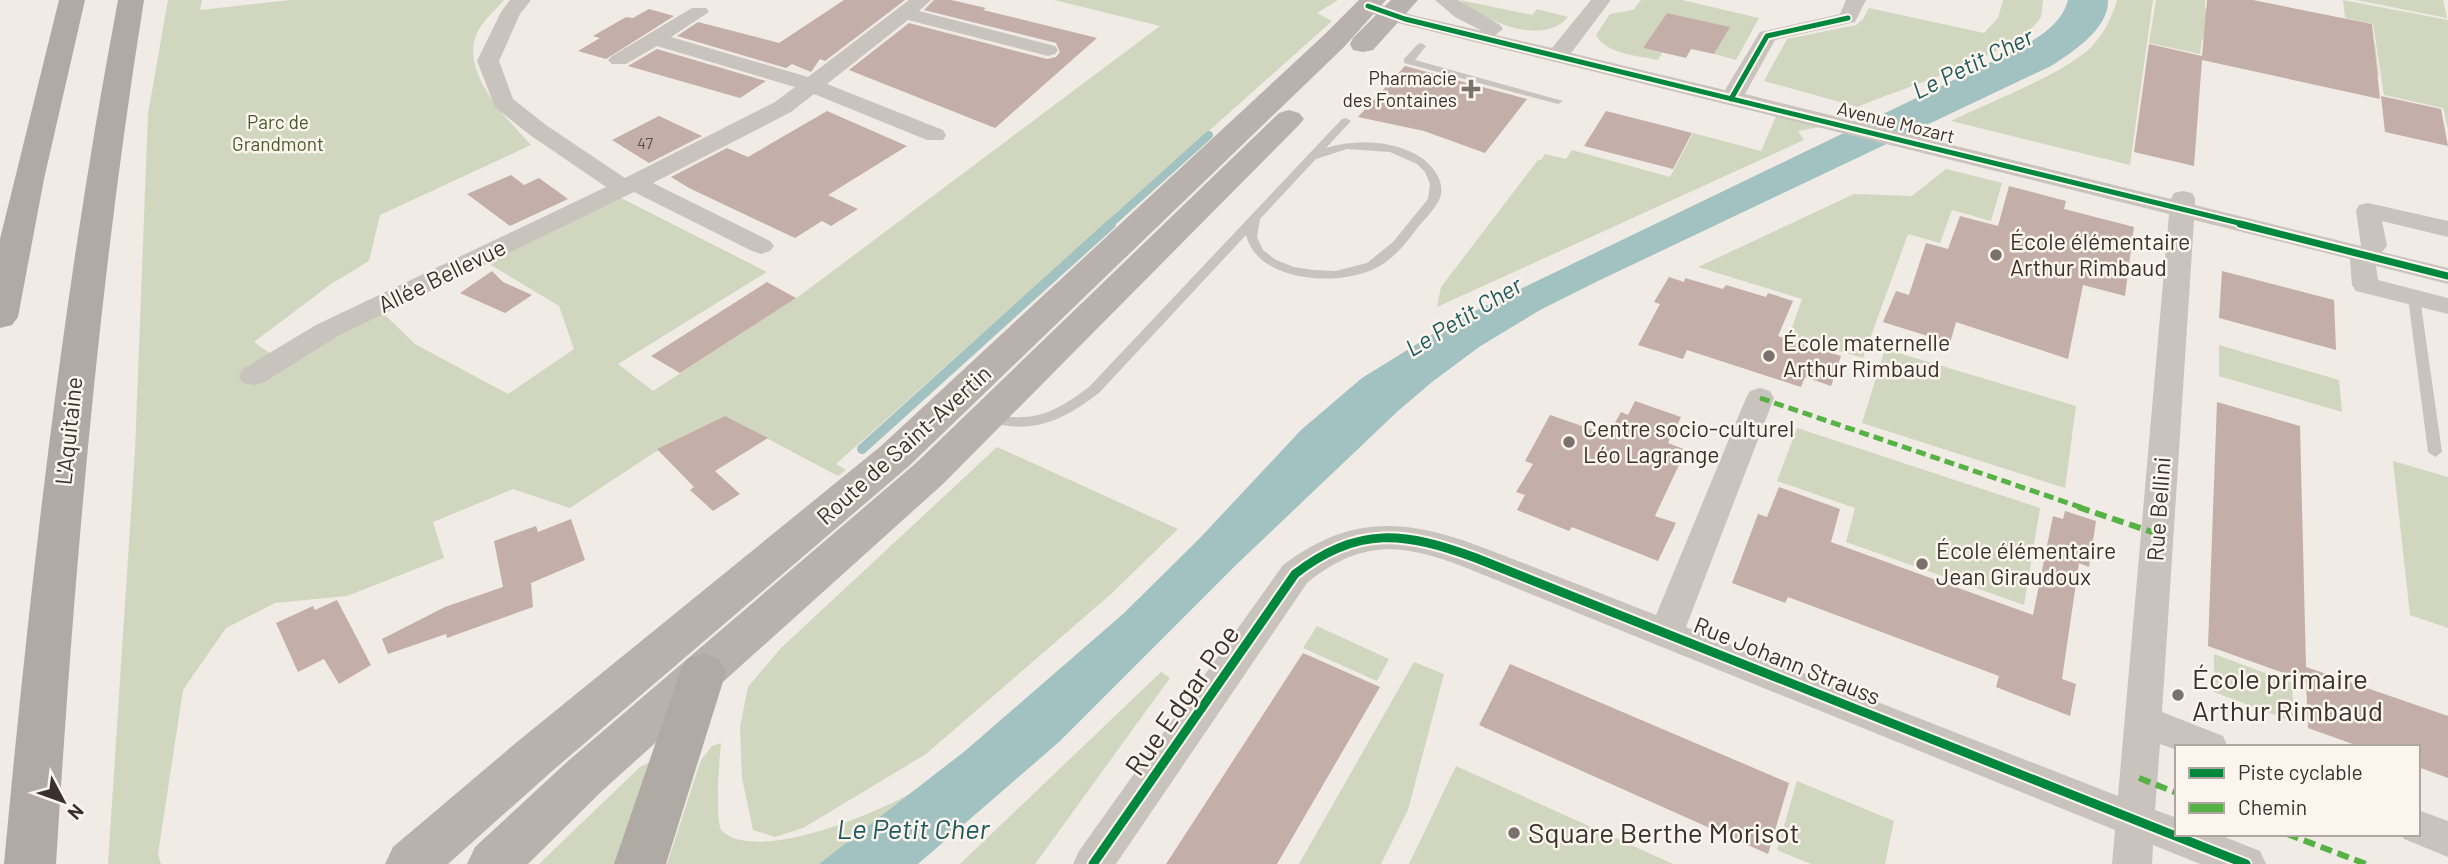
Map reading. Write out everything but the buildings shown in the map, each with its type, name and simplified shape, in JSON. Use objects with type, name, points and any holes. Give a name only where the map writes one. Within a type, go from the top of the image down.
[{"type":"highway","points":[[0,317],[29,179],[72,0]]},
{"type":"highway","name":"L'Aquitaine","points":[[30,864],[51,602],[70,414],[100,188],[131,0]]},
{"type":"highway","points":[[640,864],[703,672]]},
{"type":"main road","name":"Route de Saint-Avertin","points":[[493,864],[585,776],[869,528],[989,418],[1387,6]]},
{"type":"main road","name":"Route de Saint-Avertin","points":[[411,864],[534,757],[895,456],[1326,49],[1387,6]]},
{"type":"street","points":[[522,0],[511,12],[488,61],[503,102],[538,130],[629,186],[761,246]]},
{"type":"street","name":"Avenue Mozart","points":[[1445,0],[1462,13],[1493,29]]},
{"type":"street","points":[[1562,51],[1601,0]]},
{"type":"street","points":[[1735,93],[1767,36],[1848,18],[1856,0]]},
{"type":"street","name":"Avenue Mozart","points":[[1387,6],[1493,29],[1562,51]]},
{"type":"street","name":"Avenue Mozart","points":[[1387,6],[2368,250],[2448,276]]},
{"type":"street","name":"Allée Bellevue","points":[[253,376],[326,331],[629,186],[783,107],[912,7],[1048,50]]},
{"type":"street","points":[[619,60],[699,12]]},
{"type":"street","points":[[654,39],[811,85],[935,135]]},
{"type":"street","name":"Rue Bellini","points":[[2132,864],[2182,203]]},
{"type":"street","points":[[2448,229],[2368,210],[2365,285],[2448,306]]},
{"type":"street","name":"Avenue Mozart","points":[[2368,250],[2448,263]]},
{"type":"street","points":[[1666,633],[1760,398]]},
{"type":"street","name":"Rue Johann Strauss","points":[[1308,562],[1343,545],[1387,538],[1422,539],[2246,864]]},
{"type":"street","name":"Rue Edgar Poe","points":[[1093,864],[1295,574],[1308,562]]},
{"type":"street","points":[[2143,721],[2205,745]]},
{"type":"street","points":[[2420,828],[2448,839]]},
{"type":"lane","points":[[1422,46],[1408,61],[1559,101]]},
{"type":"lane","points":[[989,418],[1008,424],[1028,425],[1073,405],[1094,390],[1346,121]]},
{"type":"lane","points":[[1264,206],[1254,219],[1250,232],[1254,245],[1265,257],[1282,268],[1303,274],[1327,276],[1350,274],[1371,267],[1385,257],[1434,199],[1437,187],[1434,174],[1424,163],[1409,154],[1369,145],[1348,146],[1311,157]]},
{"type":"lane","points":[[2414,298],[2435,452]]},
{"type":"green space","name":"Parc de Grandmont","points":[[168,0],[202,0],[200,10],[291,0],[504,0],[479,29],[474,44],[474,60],[487,92],[531,145],[380,215],[369,261],[331,284],[254,342],[284,363],[383,313],[415,344],[508,394],[574,349],[559,306],[486,262],[619,197],[767,272],[618,364],[653,391],[802,294],[1160,26],[1054,0],[1338,0],[1317,13],[1332,21],[836,464],[846,470],[838,476],[725,416],[666,445],[570,508],[513,489],[433,522],[444,558],[347,596],[275,603],[226,628],[183,690],[158,854],[161,864],[108,864],[135,451],[148,114]]},
{"type":"green space","points":[[1460,0],[1532,15],[1537,9],[1568,17],[1557,26],[1544,30],[1513,28],[1483,16]]},
{"type":"green space","points":[[1641,0],[1682,0],[1759,18],[1736,60],[1714,54],[1729,27],[1667,13],[1643,48],[1662,53],[1658,60],[1623,53],[1600,41],[1596,35],[1610,14],[1633,10]]},
{"type":"green space","points":[[2003,0],[2043,0],[2041,17],[2029,31],[1985,57],[1858,107],[1764,81],[1787,39],[1856,25],[1869,8],[1984,33],[1998,18]]},
{"type":"green space","points":[[2117,0],[2153,0],[2130,165],[1951,121],[2057,71],[2087,51],[2106,27]]},
{"type":"green space","points":[[2156,0],[2205,0],[2205,9],[2375,44],[2379,76],[2202,39],[2200,54],[2149,43]]},
{"type":"green space","points":[[2343,0],[2448,20],[2448,129],[2443,108],[2384,95],[2373,24],[2345,18]]},
{"type":"green space","points":[[2356,0],[2443,0],[2447,18]]},
{"type":"green space","points":[[1777,114],[1825,126],[1798,131],[1804,140],[1437,307],[1441,287],[1545,154],[1566,159],[1572,150],[1670,177],[1693,133],[1761,151]]},
{"type":"green space","points":[[1946,169],[2002,183],[1991,221],[1952,210],[1940,243],[1908,234],[1863,358],[1789,336],[1802,299],[1698,267],[1854,194],[1912,196]]},
{"type":"green space","points":[[2219,345],[2339,380],[2342,412],[2219,376]]},
{"type":"green space","points":[[1885,349],[2076,406],[2065,488],[1862,423]]},
{"type":"green space","points":[[1797,428],[2040,508],[2024,605],[1846,542],[1855,508],[1777,481]]},
{"type":"green space","points":[[997,447],[1178,529],[1111,594],[926,754],[803,828],[775,837],[753,830],[742,778],[740,727],[748,687],[781,648]]},
{"type":"green space","points":[[2393,461],[2448,477],[2448,628],[2410,615]]},
{"type":"green space","points":[[1317,626],[1389,659],[1377,681],[1303,648]]},
{"type":"green space","points":[[2214,654],[2292,683],[2294,722],[2214,692]]},
{"type":"green space","points":[[1414,662],[1444,674],[1408,810],[1381,864],[1299,864]]},
{"type":"green space","points":[[1161,672],[1170,678],[1035,864],[960,864]]},
{"type":"green space","points":[[721,743],[719,822],[721,830],[737,839],[759,842],[814,833],[870,813],[913,792],[819,864],[667,864],[701,760],[712,746]]},
{"type":"green space","points":[[650,762],[623,864],[539,864],[640,767]]},
{"type":"green space","name":"Square Berthe Morisot","points":[[1456,766],[1673,864],[1409,864]]},
{"type":"green space","points":[[1797,781],[1894,821],[1885,864],[1811,864],[1777,850]]},
{"type":"water","name":"Le Petit Cher","points":[[2068,0],[2108,0],[2107,11],[2088,39],[2051,66],[1540,310],[1479,347],[1432,382],[1237,564],[1059,742],[918,864],[819,864],[965,751],[1123,614],[1200,538],[1301,430],[1362,378],[1454,321],[2022,47],[2056,22]]},
{"type":"waterway","points":[[1109,225],[1209,135]]},
{"type":"waterway","points":[[862,449],[1111,224]]},
{"type":"marked path","points":[[1760,398],[2158,534]]},
{"type":"marked path","points":[[2139,778],[2175,792]]},
{"type":"marked path","points":[[2292,836],[2366,864]]},
{"type":"cycle path","points":[[1368,6],[1405,19],[1910,141],[2448,276]]},
{"type":"cycle path","points":[[1731,99],[1767,36],[1848,18]]},
{"type":"cycle path","points":[[1093,864],[1295,574],[1339,547],[1372,538],[1390,537],[1424,540],[1476,558],[2175,836]]},
{"type":"cycle path","points":[[2176,836],[2246,864]]},
{"type":"place","name":"Pharmacie des Fontaines","points":[[1471,89]]},
{"type":"place","name":"École élémentaire Arthur Rimbaud","points":[[1996,255]]},
{"type":"place","name":"École maternelle Arthur Rimbaud","points":[[1769,356]]},
{"type":"place","name":"Centre socio-culturel Léo Lagrange","points":[[1569,442]]},
{"type":"place","name":"École élémentaire Jean Giraudoux","points":[[1922,564]]},
{"type":"place","name":"École primaire Arthur Rimbaud","points":[[2178,695]]},
{"type":"place","name":"Square Berthe Morisot","points":[[1514,833]]}]
